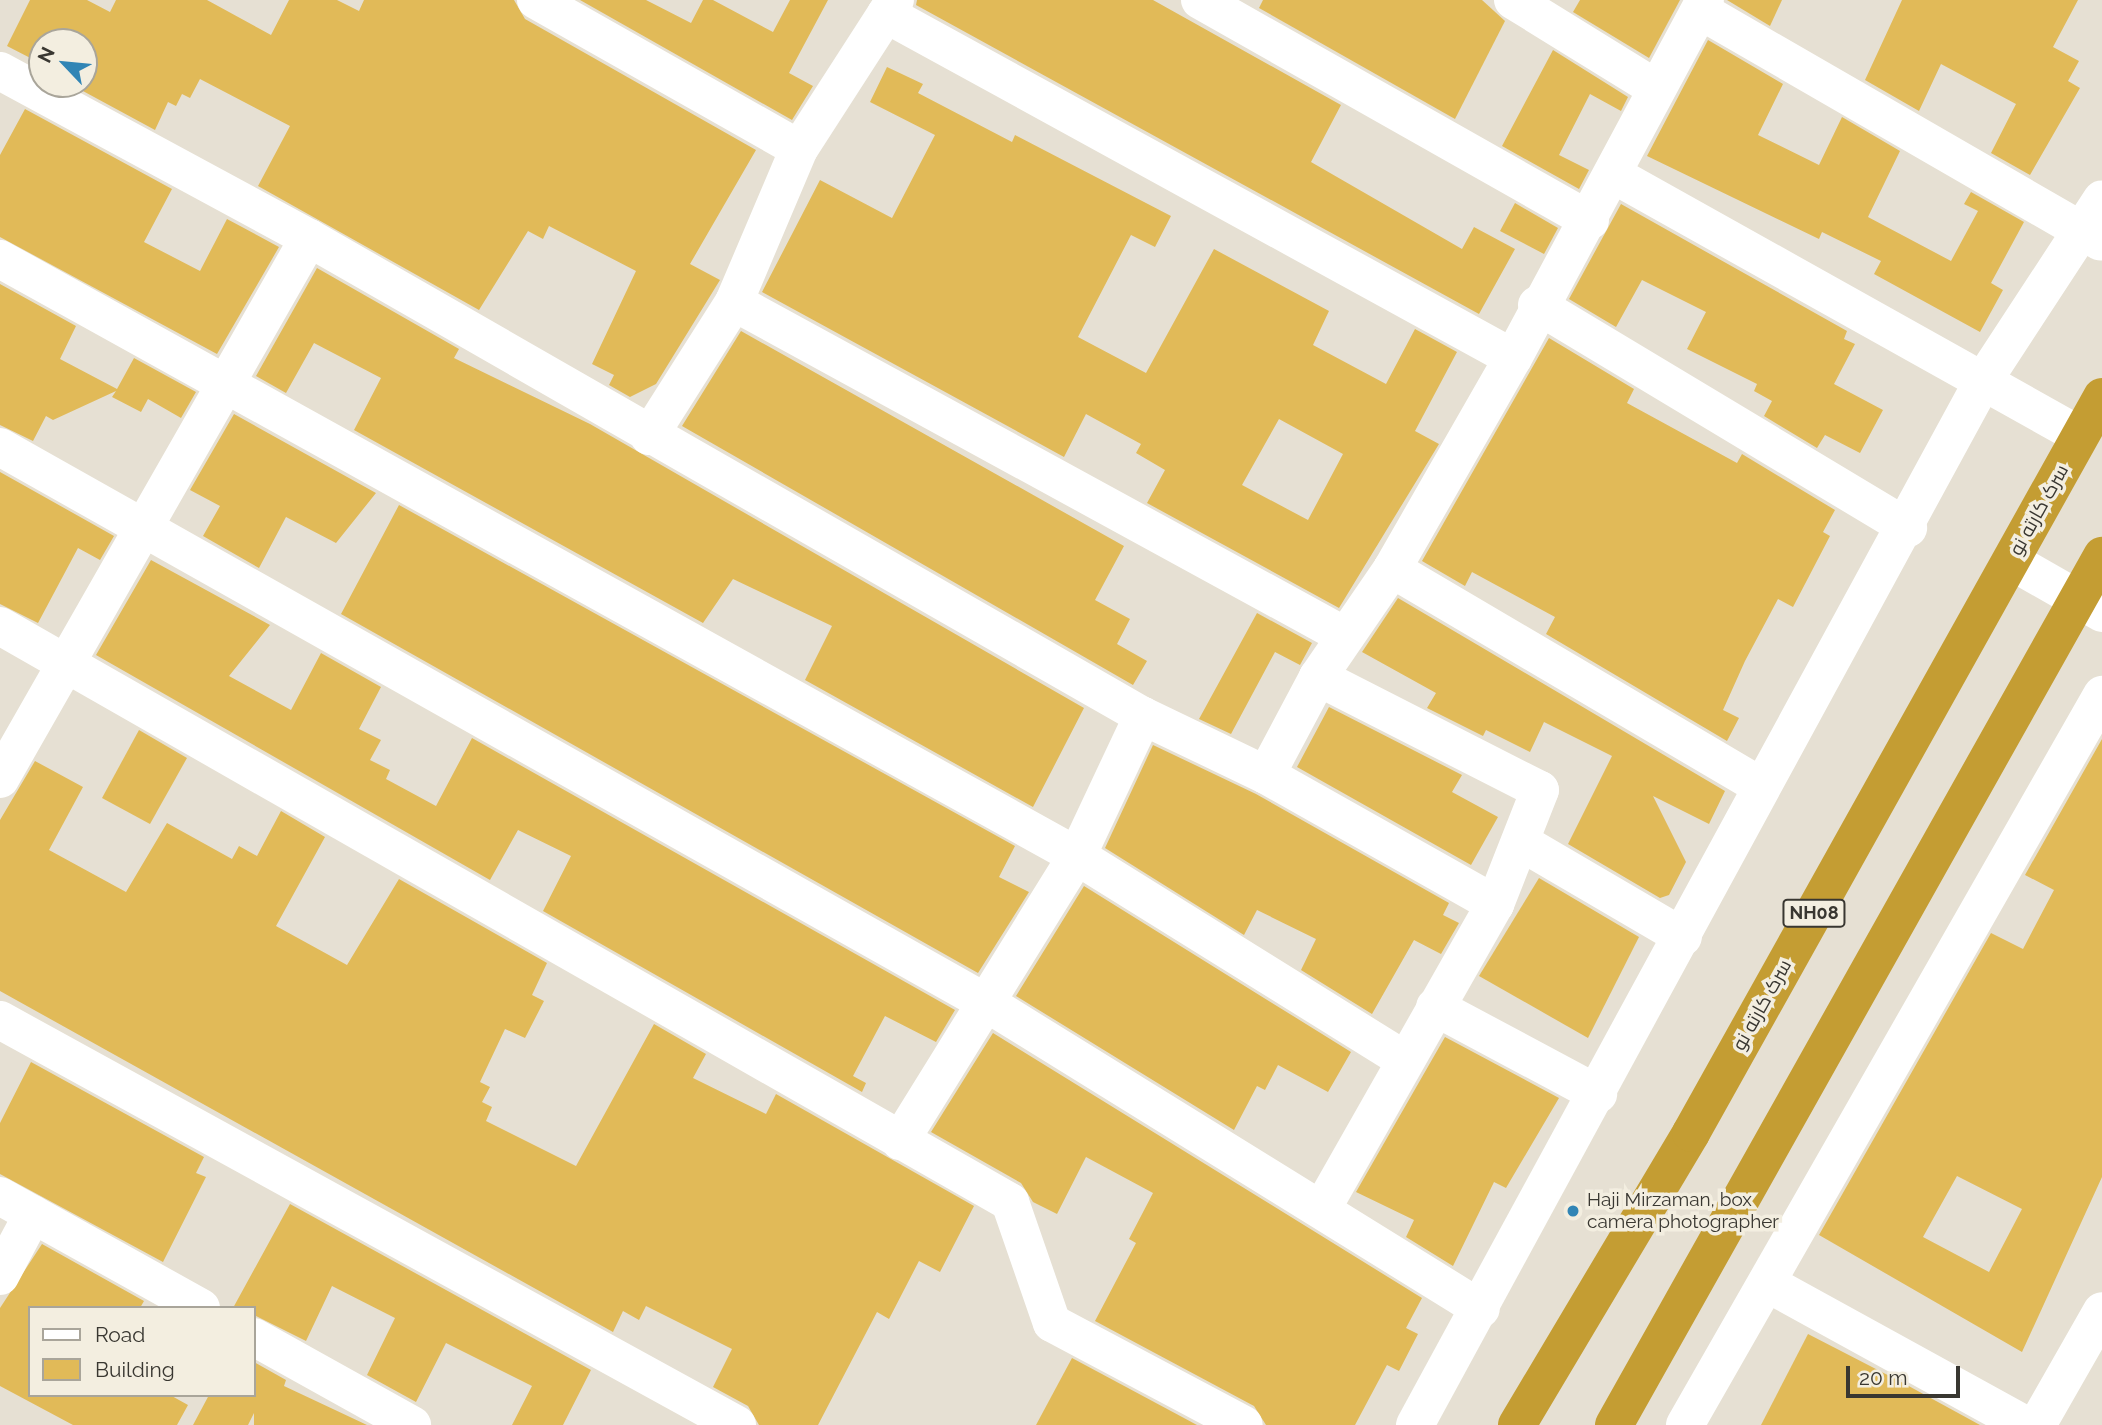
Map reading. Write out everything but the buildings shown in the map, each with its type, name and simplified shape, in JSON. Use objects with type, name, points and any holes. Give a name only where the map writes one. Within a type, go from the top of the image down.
[{"type":"highway","name":"سرک کارته نو","points":[[1517,1425],[1691,1133],[2102,397]]},
{"type":"highway","points":[[1614,1425],[2090,607],[2102,556]]},
{"type":"street","points":[[536,0],[799,149]]},
{"type":"street","points":[[1200,0],[1590,221]]},
{"type":"street","points":[[1513,0],[1657,89]]},
{"type":"street","points":[[1266,775],[1318,677],[1392,569],[1513,358],[1537,305],[1616,176],[1657,89],[1703,5],[2094,223],[1983,381],[1908,528],[1762,787],[1598,1094],[1415,1425]]},
{"type":"street","points":[[649,436],[734,302],[799,149],[890,7],[1513,358]]},
{"type":"street","points":[[0,71],[309,238],[649,436],[1143,716],[1266,775],[1495,904]]},
{"type":"street","points":[[1616,176],[2079,435]]},
{"type":"street","points":[[0,779],[62,661],[140,525],[229,384],[309,238]]},
{"type":"street","points":[[0,258],[1077,856],[1403,1059]]},
{"type":"street","points":[[734,302],[1345,636]]},
{"type":"street","points":[[1537,305],[1908,528]]},
{"type":"street","points":[[0,447],[985,1002],[1322,1208],[1481,1309]]},
{"type":"street","points":[[2011,561],[2090,607]]},
{"type":"street","points":[[1392,569],[1762,787]]},
{"type":"street","points":[[0,626],[900,1142],[1010,1202],[1052,1323],[1244,1425]]},
{"type":"street","points":[[1318,677],[1540,790],[1524,844],[1495,904],[1403,1059],[1322,1208]]},
{"type":"street","points":[[1685,1425],[2102,695]]},
{"type":"street","points":[[900,1142],[1077,856],[1143,716]]},
{"type":"street","points":[[1524,844],[1683,936]]},
{"type":"street","points":[[1435,1007],[1598,1094]]},
{"type":"street","points":[[0,1020],[737,1425]]},
{"type":"street","points":[[0,1196],[197,1306]]},
{"type":"street","points":[[0,1276],[33,1214]]},
{"type":"street","points":[[1767,1283],[2025,1425]]},
{"type":"street","points":[[2038,1425],[2102,1311]]},
{"type":"street","points":[[256,1338],[412,1425]]},
{"type":"place","name":"Haji Mirzaman, box camera photographer","points":[[1573,1211]]}]
